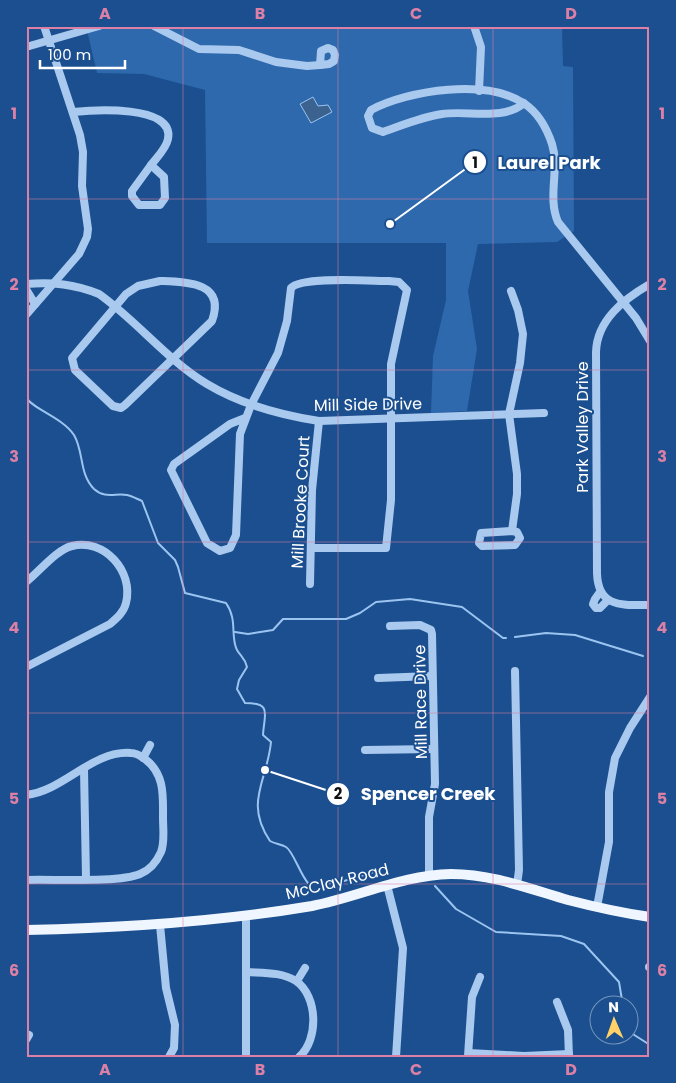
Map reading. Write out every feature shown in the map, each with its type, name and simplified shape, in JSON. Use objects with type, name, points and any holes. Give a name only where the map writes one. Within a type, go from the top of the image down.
[{"type":"main road","name":"McClay Road","points":[[26,930],[160,924],[246,915],[313,906],[386,884],[429,876],[467,875],[517,885],[597,907],[650,917]]},
{"type":"street","points":[[26,315],[79,254],[88,229],[82,186],[83,152],[73,112],[44,26]]},
{"type":"street","points":[[26,48],[99,26]]},
{"type":"street","points":[[154,26],[199,49],[239,50],[276,62],[307,66],[320,65]]},
{"type":"street","points":[[474,26],[481,47],[479,91]]},
{"type":"street","points":[[524,103],[510,112],[443,114],[410,121],[383,132],[375,131],[368,116],[371,110],[408,96],[441,90],[479,91],[500,94],[524,103],[542,122],[553,145],[552,206],[558,222],[624,303],[650,341]]},
{"type":"street","points":[[73,112],[127,110],[159,120],[166,127],[168,138],[163,149],[151,165],[132,191],[132,196],[139,205],[160,205],[165,198],[164,177],[151,165]]},
{"type":"street","name":"Mill Side Drive","points":[[26,284],[55,282],[78,286],[100,294],[207,384],[250,405],[285,416],[319,421],[544,413]]},
{"type":"street","points":[[191,282],[205,287],[212,296],[215,308],[212,322],[121,408],[113,406],[75,370],[72,358],[115,305],[132,290],[149,283],[191,282]]},
{"type":"street","points":[[245,418],[230,424],[174,464],[171,470],[207,543],[220,551],[230,548],[236,535],[240,434],[250,405],[278,353],[287,321],[291,288],[295,284],[309,282],[399,282],[405,285],[407,290],[391,364],[391,500],[386,548],[310,548]]},
{"type":"street","name":"Park Valley Drive","points":[[650,284],[624,303],[604,322],[596,342],[597,573],[600,592],[594,599],[593,604],[596,608],[600,608],[608,600],[623,605],[650,605]]},
{"type":"street","points":[[26,290],[35,304]]},
{"type":"street","points":[[511,291],[518,310],[523,334],[520,363],[509,414],[517,474],[517,494],[512,531]]},
{"type":"street","name":"Mill Brooke Court","points":[[310,584],[312,490],[319,421]]},
{"type":"street","points":[[512,531],[517,532],[520,538],[515,545],[482,546],[479,542],[482,533],[512,531]]},
{"type":"street","points":[[26,582],[66,548],[85,544],[95,546],[108,553],[116,561],[127,584],[126,603],[120,615],[110,624],[26,667]]},
{"type":"street","points":[[600,592],[608,600]]},
{"type":"street","name":"Mill Race Drive","points":[[390,626],[420,625],[431,630],[435,791],[429,817],[429,876]]},
{"type":"street","points":[[515,671],[519,870],[517,885]]},
{"type":"street","points":[[378,678],[432,676]]},
{"type":"street","points":[[597,907],[610,842],[609,792],[616,758],[630,728],[650,697]]},
{"type":"street","points":[[143,758],[150,745]]},
{"type":"street","points":[[365,750],[434,749]]},
{"type":"street","points":[[26,795],[56,785],[84,768],[116,754],[136,754],[156,770],[160,779],[163,818],[162,850],[155,863],[141,874],[122,878],[26,880]]},
{"type":"street","points":[[84,768],[86,878]]},
{"type":"street","points":[[386,884],[403,948],[396,1057]]},
{"type":"street","points":[[246,915],[246,1057]]},
{"type":"street","points":[[160,924],[166,988],[175,1025],[174,1048],[169,1057]]},
{"type":"street","points":[[296,981],[305,968]]},
{"type":"street","points":[[247,972],[283,975],[296,981],[306,991],[313,1017],[310,1041],[305,1052],[299,1057]]},
{"type":"street","points":[[480,977],[472,997],[468,1055],[569,1055],[568,1030],[557,1002]]},
{"type":"shaded area","points":[[86,26],[562,26],[563,66],[573,67],[574,231],[557,242],[478,244],[468,291],[477,349],[467,411],[431,413],[433,356],[446,300],[446,243],[207,243],[205,90],[144,74],[97,73]]},
{"type":"shaded area","points":[[313,97],[318,106],[328,105],[332,112],[311,123],[300,104]]},
{"type":"waterway","points":[[26,397],[34,405],[62,423],[74,435],[86,477],[94,489],[102,494],[127,495],[142,501],[158,543],[175,560],[185,593],[226,603],[230,609],[235,645],[247,667],[239,680],[237,689],[245,703],[260,705],[265,711],[263,735],[271,742],[259,792],[259,815],[262,827],[270,841],[289,849],[308,883],[333,883]]},
{"type":"waterway","points":[[235,632],[248,634],[273,630],[283,619],[346,619],[360,613],[376,602],[410,599],[462,607],[503,638],[506,638]]},
{"type":"waterway","points":[[515,637],[546,633],[575,635],[643,656]]},
{"type":"waterway","points":[[344,881],[374,872]]},
{"type":"waterway","points":[[435,886],[456,909],[496,932],[561,936],[584,944],[619,982],[621,996]]},
{"type":"waterway","points":[[638,1037],[650,1045]]},
{"type":"place","name":"Laurel Park","points":[[390,224]]},
{"type":"place","name":"Spencer Creek","points":[[265,770]]}]
